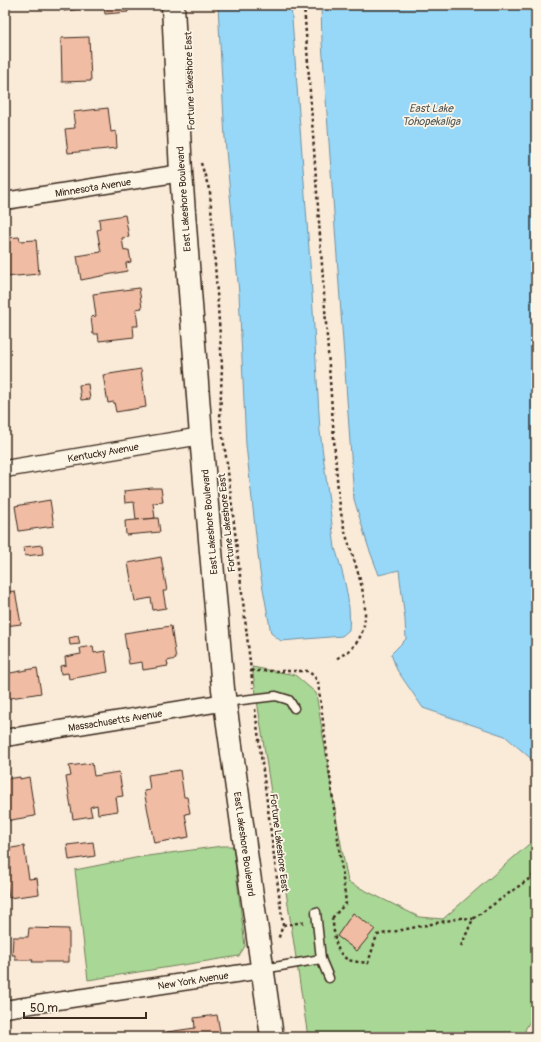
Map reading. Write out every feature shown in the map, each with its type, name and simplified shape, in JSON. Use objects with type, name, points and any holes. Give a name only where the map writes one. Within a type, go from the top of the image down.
[{"type":"street","name":"East Lakeshore Boulevard","points":[[173,5],[181,174],[201,436],[226,702],[271,968],[272,1037]]},
{"type":"street","name":"Minnesota Avenue","points":[[5,201],[181,174]]},
{"type":"street","name":"Kentucky Avenue","points":[[5,469],[201,436]]},
{"type":"street","name":"Massachusetts Avenue","points":[[5,738],[226,702]]},
{"type":"street","name":"New York Avenue","points":[[5,1009],[271,968]]},
{"type":"lane","points":[[226,702],[276,696],[289,700],[294,708]]},
{"type":"lane","points":[[316,912],[321,959],[329,978]]},
{"type":"lane","points":[[271,968],[321,959]]},
{"type":"path","points":[[304,5],[335,454],[342,522],[363,592],[365,621],[362,632],[352,648],[334,660]]},
{"type":"path","name":"Fortune Lakeshore East","points":[[200,162],[210,192],[222,365],[220,419],[227,463],[254,699],[283,925],[271,968]]},
{"type":"path","points":[[251,671],[308,670],[318,682],[346,903],[332,918],[283,925]]},
{"type":"path","points":[[461,946],[473,919],[536,874]]},
{"type":"path","points":[[332,918],[335,942],[342,954],[349,960],[368,962],[377,935],[461,918],[473,919]]},
{"type":"green space","points":[[252,667],[295,675],[316,693],[348,882],[419,917],[443,919],[536,838],[536,1005],[535,1012],[525,1030],[527,1037],[308,1037]]},
{"type":"green space","points":[[222,846],[233,846],[245,946],[239,956],[88,980],[75,870],[140,857]]},
{"type":"water","points":[[218,5],[291,5],[311,276],[320,431],[335,548],[344,578],[350,620],[349,630],[342,636],[281,641],[271,633],[260,572],[246,445],[239,293],[225,139]]},
{"type":"water","name":"East Lake Tohopekaliga","points":[[321,5],[536,5],[536,763],[505,736],[423,708],[397,670],[391,654],[406,639],[399,570],[379,575],[368,546],[354,499],[322,42]]},
{"type":"building","points":[[64,5],[80,5],[81,9],[64,11]]},
{"type":"building","points":[[104,5],[127,5],[128,12],[105,14]]},
{"type":"building","points":[[89,37],[91,81],[62,82],[61,38]]},
{"type":"building","points":[[108,108],[111,132],[116,131],[117,148],[68,153],[65,129],[75,128],[73,112]]},
{"type":"building","points":[[125,215],[129,237],[122,238],[124,251],[129,250],[131,262],[126,263],[127,271],[81,280],[77,256],[101,252],[97,230],[100,229],[99,219]]},
{"type":"building","points":[[19,237],[20,241],[36,240],[39,274],[5,277],[5,238]]},
{"type":"building","points":[[139,288],[142,308],[136,309],[138,326],[133,326],[134,337],[99,341],[98,334],[93,334],[91,317],[96,316],[93,294]]},
{"type":"building","points":[[141,369],[146,407],[116,412],[114,402],[108,403],[103,375]]},
{"type":"building","points":[[88,384],[90,399],[81,400],[79,385]]},
{"type":"building","points":[[161,488],[163,502],[153,503],[155,518],[136,520],[134,502],[125,503],[124,491]]},
{"type":"building","points":[[50,500],[54,526],[19,531],[15,506]]},
{"type":"building","points":[[158,518],[160,532],[126,535],[125,521]]},
{"type":"building","points":[[42,545],[43,554],[25,556],[24,547]]},
{"type":"building","points":[[161,557],[167,591],[163,591],[166,608],[153,610],[151,598],[135,601],[128,563]]},
{"type":"building","points":[[15,591],[21,624],[5,626],[5,592]]},
{"type":"building","points":[[171,626],[176,659],[167,661],[168,666],[143,670],[142,662],[129,664],[124,633]]},
{"type":"building","points":[[78,636],[80,644],[70,645],[69,638]]},
{"type":"building","points":[[93,646],[94,653],[105,651],[108,672],[69,679],[68,673],[61,674],[60,666],[66,665],[65,657],[81,654],[80,648]]},
{"type":"building","points":[[37,668],[41,693],[5,699],[5,674]]},
{"type":"building","points":[[92,763],[94,776],[119,772],[123,796],[116,797],[118,811],[98,814],[97,805],[90,807],[92,816],[73,819],[66,777],[71,776],[69,766]]},
{"type":"building","points":[[180,770],[184,797],[187,797],[190,813],[185,814],[189,837],[154,843],[144,791],[150,790],[148,775]]},
{"type":"building","points":[[20,777],[20,779],[29,777],[35,816],[5,821],[5,779]]},
{"type":"building","points":[[93,842],[95,856],[69,860],[67,845]]},
{"type":"building","points":[[24,846],[29,879],[37,878],[39,894],[9,898],[5,870],[5,849]]},
{"type":"building","points":[[353,913],[375,929],[357,951],[337,936]]},
{"type":"building","points":[[29,928],[69,929],[69,962],[32,962],[33,960],[15,960],[15,955],[12,955],[13,937],[28,937]]},
{"type":"building","points":[[217,1015],[221,1037],[168,1037],[167,1032],[195,1028],[194,1018]]}]
